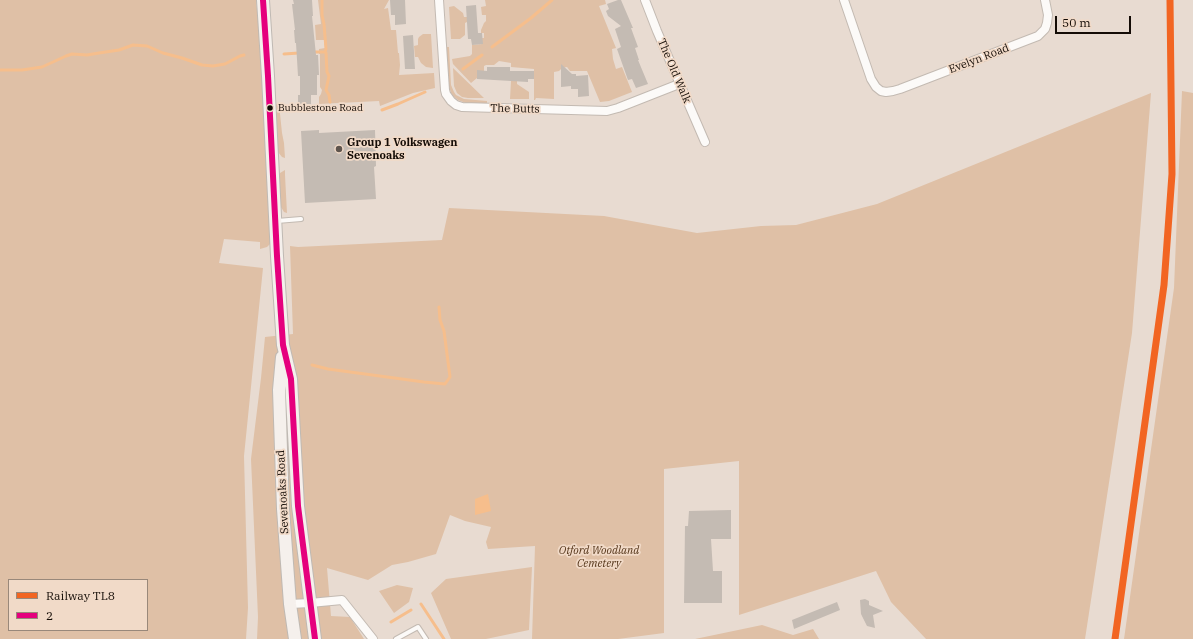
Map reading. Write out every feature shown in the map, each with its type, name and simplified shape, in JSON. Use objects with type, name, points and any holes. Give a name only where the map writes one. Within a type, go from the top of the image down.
[{"type":"main road","name":"Sevenoaks Road","points":[[263,0],[283,346],[279,390],[283,509],[290,604],[295,639]]},
{"type":"main road","name":"Sevenoaks Road","points":[[283,346],[291,379],[298,506],[315,639]]},
{"type":"street","name":"The Butts","points":[[438,0],[444,88],[454,104],[462,107],[607,110],[618,108],[679,84]]},
{"type":"street","name":"The Old Walk","points":[[645,0],[679,84],[705,142]]},
{"type":"street","name":"Evelyn Road","points":[[844,0],[871,79],[876,87],[881,91],[886,92],[893,91],[1038,36],[1045,29],[1048,23],[1046,0]]},
{"type":"street","points":[[290,604],[342,600],[373,639]]},
{"type":"lane","points":[[275,221],[301,219]]},
{"type":"lane","points":[[396,639],[418,627],[426,639]]},
{"type":"green space","points":[[0,0],[256,0],[260,38],[271,243],[267,247],[260,249],[260,242],[224,239],[219,263],[263,268],[244,456],[248,608],[246,639],[0,639]]},
{"type":"green space","points":[[318,0],[389,0],[384,9],[388,8],[391,30],[396,30],[400,65],[399,75],[434,73],[435,88],[413,93],[380,106],[379,101],[319,104],[319,97],[322,90],[320,87],[319,49],[325,48],[324,40],[316,40],[315,25],[321,24]]},
{"type":"green space","points":[[485,0],[605,0],[606,4],[599,6],[616,48],[612,49],[613,59],[616,69],[622,67],[632,92],[609,101],[600,102],[587,71],[570,71],[567,67],[554,72],[554,99],[536,98],[534,100],[534,69],[511,67],[511,63],[499,61],[494,65],[484,66],[484,71],[477,71],[477,78],[471,83],[453,64],[452,59],[470,56],[472,54],[472,45],[482,44],[484,33],[481,33],[481,30],[486,21],[486,15],[482,15],[481,7],[486,6]]},
{"type":"green space","points":[[454,6],[463,13],[464,17],[467,17],[467,22],[465,23],[465,35],[460,39],[451,39],[449,7]]},
{"type":"green space","points":[[423,34],[431,34],[433,68],[426,67],[421,63],[418,57],[415,57],[414,46],[418,45],[418,39]]},
{"type":"green space","points":[[446,47],[449,47],[451,85],[456,95],[464,99],[487,101],[487,103],[466,103],[453,96],[449,86]]},
{"type":"green space","points":[[453,68],[484,98],[462,97],[457,93],[454,86]]},
{"type":"green space","points":[[511,81],[517,81],[517,84],[529,92],[529,99],[510,99]]},
{"type":"green space","points":[[1182,91],[1193,93],[1193,639],[1124,639],[1174,288]]},
{"type":"green space","name":"Otford Woodland Cemetery","points":[[1151,93],[1132,333],[1085,639],[926,639],[891,602],[876,571],[739,615],[739,461],[664,469],[664,633],[618,639],[532,639],[535,546],[488,549],[486,542],[491,527],[465,521],[450,515],[436,554],[392,565],[368,580],[327,568],[331,616],[350,617],[364,639],[257,639],[258,617],[251,459],[265,337],[293,334],[290,246],[298,247],[442,240],[449,208],[604,216],[697,233],[761,226],[796,225],[877,204]]},
{"type":"green space","points":[[276,104],[279,104],[285,158],[278,152]]},
{"type":"green space","points":[[285,170],[287,213],[284,212],[281,207],[279,180],[280,173]]},
{"type":"green space","points":[[532,567],[529,630],[486,639],[451,639],[431,593],[446,579]]},
{"type":"green space","points":[[397,585],[413,588],[409,602],[394,613],[379,591]]},
{"type":"green space","points":[[762,625],[793,635],[813,629],[819,639],[695,639]]},
{"type":"shaded area","points":[[488,494],[491,511],[475,515],[475,499]]},
{"type":"building","points":[[293,0],[312,0],[312,16],[316,55],[318,55],[319,75],[317,75],[317,95],[311,95],[311,104],[298,104],[298,95],[300,95],[300,76],[298,76],[292,4],[294,4]]},
{"type":"building","points":[[390,0],[405,0],[406,24],[395,25],[395,15],[391,15]]},
{"type":"building","points":[[621,0],[633,28],[631,28],[638,47],[635,48],[638,60],[648,84],[636,88],[632,79],[628,80],[617,49],[621,47],[615,29],[621,26],[608,16],[606,11],[609,9],[607,4]]},
{"type":"building","points":[[476,5],[478,33],[482,33],[483,44],[472,45],[471,39],[468,39],[466,6]]},
{"type":"building","points":[[413,35],[415,69],[405,69],[403,36]]},
{"type":"building","points":[[561,64],[572,74],[576,74],[576,76],[588,75],[589,96],[578,97],[578,89],[571,89],[571,86],[561,87]]},
{"type":"building","points":[[487,67],[510,67],[510,71],[534,71],[534,79],[528,79],[528,82],[477,79],[477,70],[487,71]]},
{"type":"building","name":"Group 1 Volkswagen Sevenoaks","points":[[319,130],[319,133],[375,130],[376,166],[374,167],[376,199],[305,203],[301,131]]},
{"type":"building","points":[[731,510],[731,539],[711,539],[713,571],[722,571],[722,603],[684,603],[685,526],[688,526],[689,511]]},
{"type":"building","points":[[865,599],[869,601],[869,605],[883,611],[873,615],[875,628],[867,626],[861,614],[860,600]]},
{"type":"building","points":[[837,602],[840,610],[794,629],[792,620]]},
{"type":"waterway","points":[[322,0],[325,52],[327,72],[329,76],[326,90],[329,95],[330,102]]},
{"type":"waterway","points":[[492,47],[531,18],[552,0]]},
{"type":"waterway","points":[[0,70],[22,70],[42,67],[72,54],[87,55],[119,50],[133,45],[147,46],[163,53],[202,65],[213,66],[225,64],[244,55]]},
{"type":"waterway","points":[[313,52],[325,52]]},
{"type":"waterway","points":[[284,54],[299,53]]},
{"type":"waterway","points":[[463,69],[482,55]]},
{"type":"waterway","points":[[382,110],[425,92]]},
{"type":"waterway","points":[[312,365],[328,369],[445,384],[450,377],[444,331],[440,320],[439,307]]},
{"type":"waterway","points":[[421,604],[444,639]]},
{"type":"waterway","points":[[391,622],[411,610]]},
{"type":"rail line","name":"TL8","points":[[1115,639],[1164,285],[1172,174],[1170,0]]},
{"type":"transit line","name":"2","points":[[263,0],[283,345],[291,379],[298,506],[315,639]]},
{"type":"place","name":"Bubblestone Road","points":[[270,108]]},
{"type":"place","name":"Group 1 Volkswagen Sevenoaks","points":[[339,149]]}]
